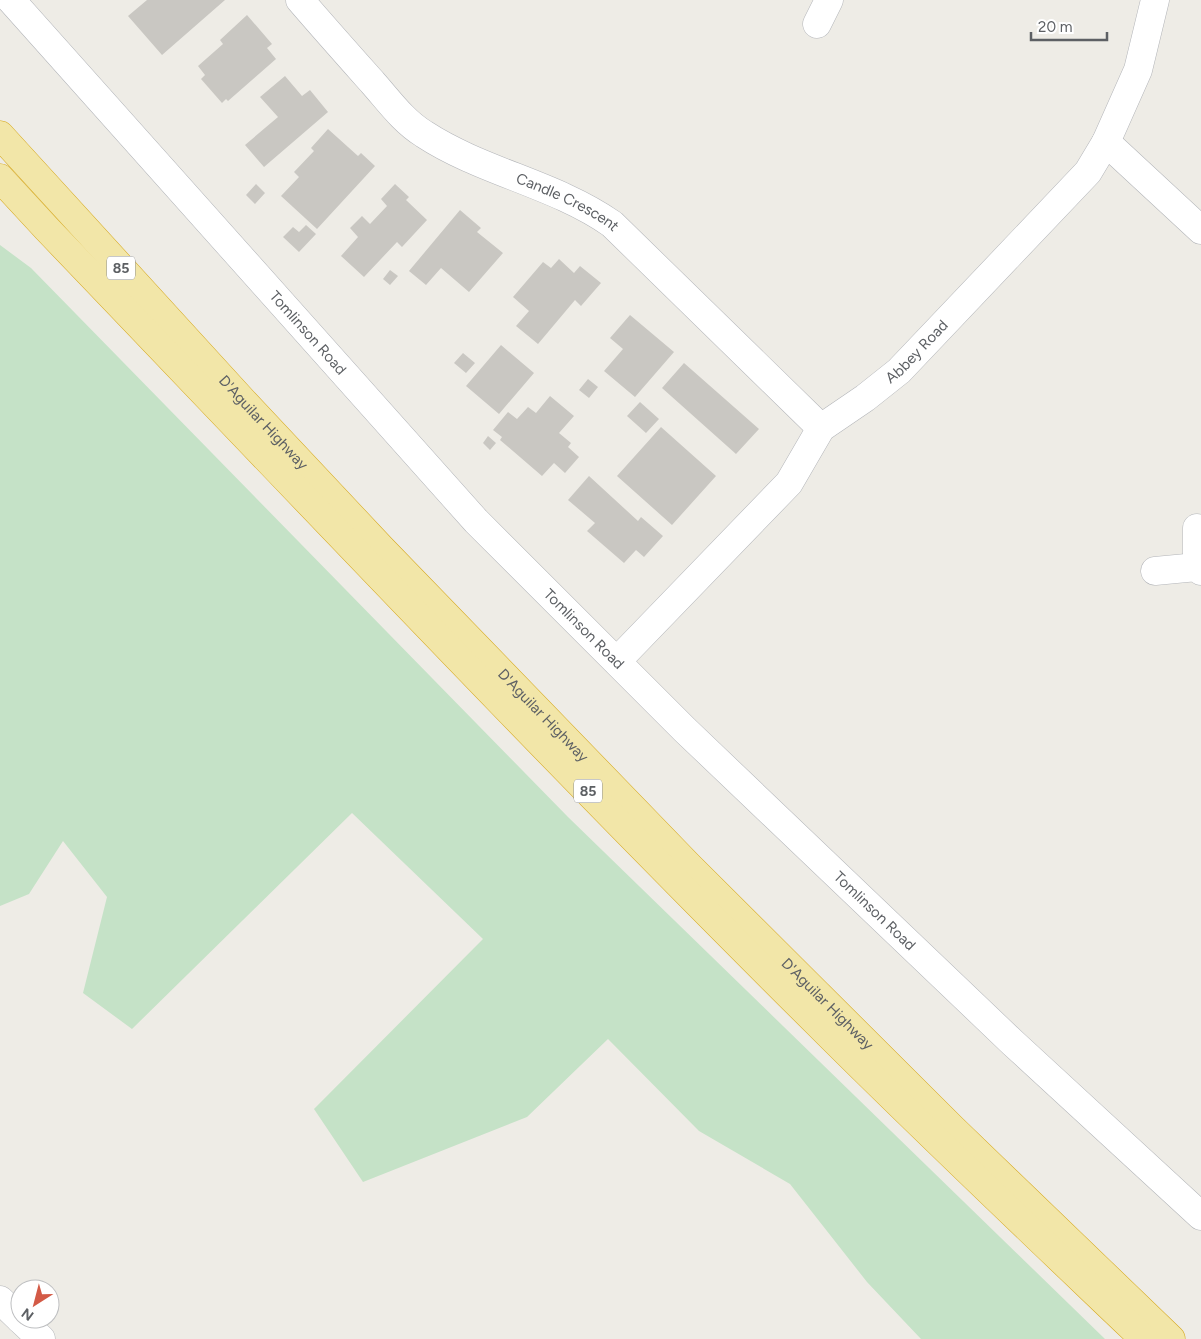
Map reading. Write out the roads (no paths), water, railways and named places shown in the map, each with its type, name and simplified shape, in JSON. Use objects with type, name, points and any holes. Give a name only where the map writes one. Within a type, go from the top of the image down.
[{"type":"highway","name":"D'Aguilar Highway","points":[[0,135],[243,401],[369,535],[688,865],[959,1134],[1171,1339]]},
{"type":"highway","name":"D'Aguilar Highway","points":[[0,178],[46,229],[567,770],[808,1014],[936,1140],[1144,1339]]},
{"type":"highway","points":[[0,203],[14,217],[46,229]]},
{"type":"street","name":"Tomlinson Road","points":[[11,0],[476,521],[692,737],[1006,1036],[1201,1216]]},
{"type":"street","name":"Candle Crescent","points":[[300,0],[402,117],[422,134],[452,151],[570,199],[592,210],[612,224],[821,428]]},
{"type":"street","points":[[817,24],[830,0]]},
{"type":"street","name":"Abbey Road","points":[[617,661],[789,483],[821,428],[865,398],[899,371],[1088,172],[1106,142],[1138,70],[1155,0]]},
{"type":"street","points":[[1106,142],[1201,230]]},
{"type":"street","points":[[1155,571],[1199,569],[1197,528]]},
{"type":"street","points":[[0,1300],[10,1310]]},
{"type":"street","points":[[30,1329],[41,1339]]}]
